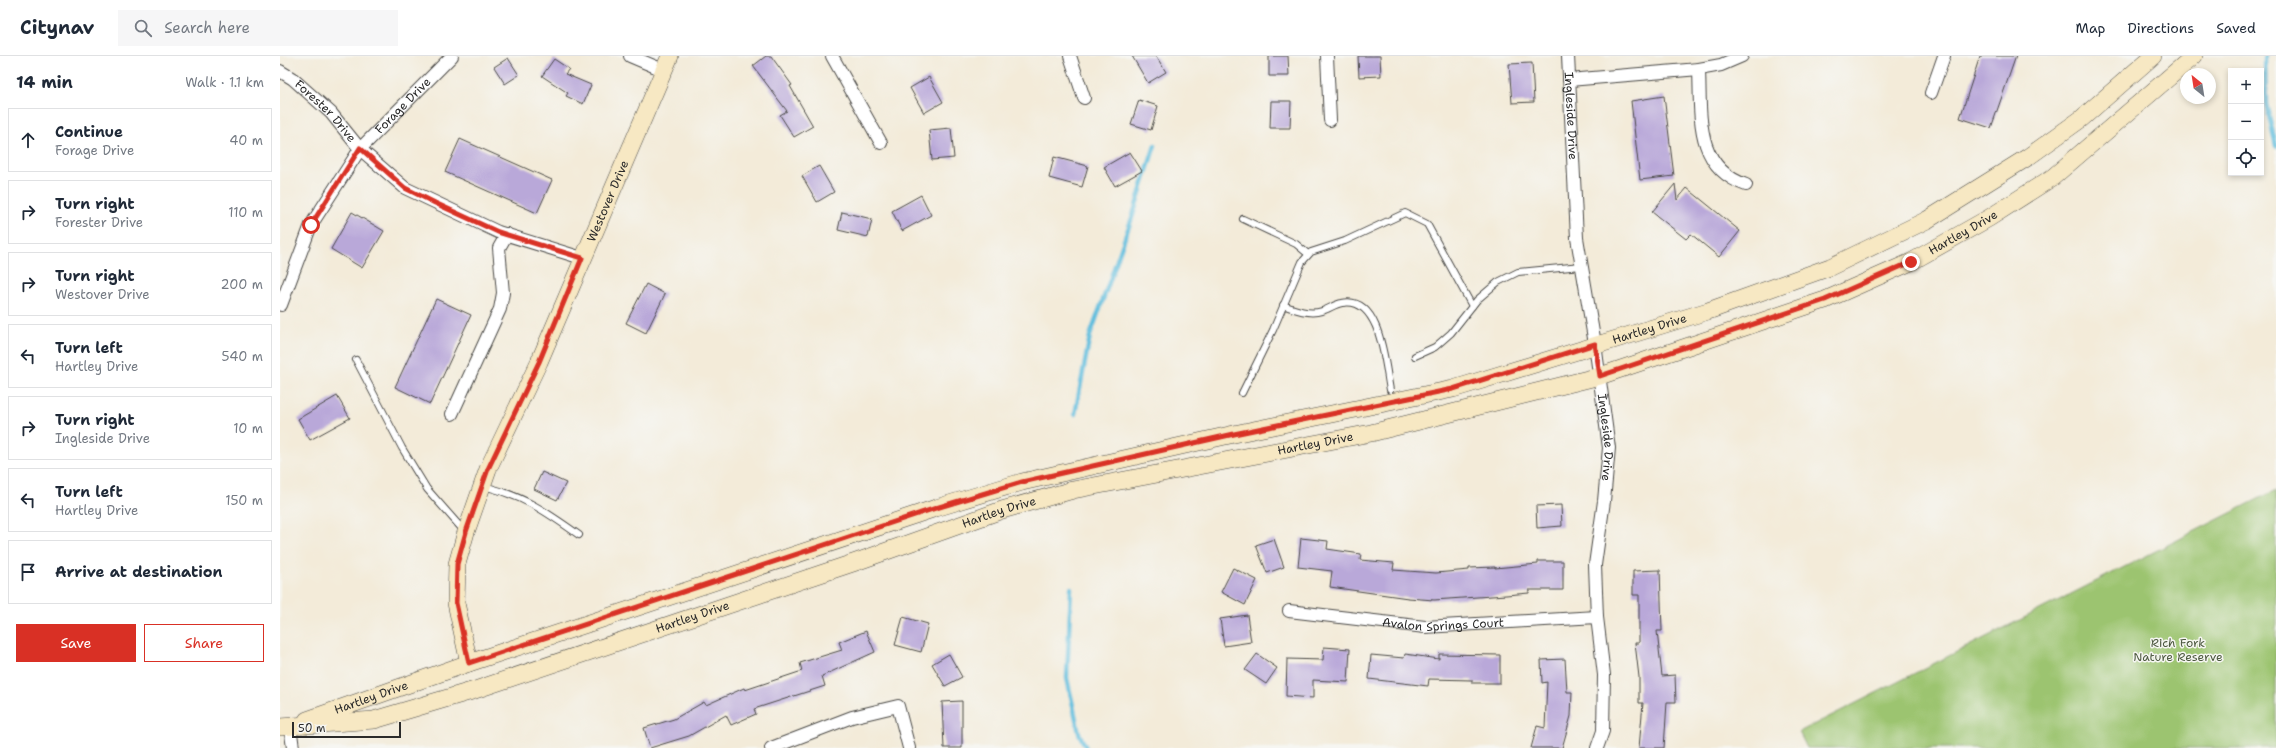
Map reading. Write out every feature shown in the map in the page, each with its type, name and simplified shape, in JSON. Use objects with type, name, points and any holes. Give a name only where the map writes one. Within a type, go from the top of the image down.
[{"type":"street","name":"Forage Drive","points":[[281,305],[311,225],[360,148],[452,56]]},
{"type":"street","points":[[630,56],[666,63]]},
{"type":"street","points":[[832,56],[882,143]]},
{"type":"street","points":[[1070,56],[1084,98]]},
{"type":"street","points":[[1327,56],[1330,120]]},
{"type":"street","name":"Ingleside Drive","points":[[1568,56],[1577,238],[1600,376],[1609,448],[1596,565],[1597,617],[1604,675],[1602,731],[1598,748]]},
{"type":"street","points":[[1569,80],[1699,69],[1721,65],[1742,56]]},
{"type":"street","points":[[1931,93],[1944,56]]},
{"type":"street","name":"Hartley Drive","points":[[285,727],[469,663],[936,508],[1022,482],[1234,434],[1453,389],[1595,344],[1708,311],[1830,267],[1927,220],[2028,157],[2082,119],[2153,56]]},
{"type":"street","name":"Hartley Drive","points":[[285,727],[374,720],[498,682],[856,562],[1002,510],[1073,490],[1371,432],[1600,376],[1825,300],[1911,262],[1989,218],[2054,176],[2194,56]]},
{"type":"street","name":"Westover Drive","points":[[469,663],[456,603],[457,564],[466,532],[482,486],[539,362],[666,63]]},
{"type":"street","points":[[1699,69],[1702,134],[1707,149],[1714,162],[1722,172],[1736,181],[1746,185]]},
{"type":"street","name":"Forester Drive","points":[[280,71],[294,79],[331,113],[360,148],[405,188],[507,234],[582,258]]},
{"type":"street","points":[[452,414],[500,309],[503,294],[499,248],[507,234]]},
{"type":"street","name":"Avalon Springs Court","points":[[1289,611],[1425,627],[1597,617]]},
{"type":"street","points":[[771,748],[852,718],[898,706],[909,748]]},
{"type":"street","points":[[285,727],[293,748]]},
{"type":"lane","points":[[1242,393],[1302,262],[1308,254],[1310,252],[1345,241],[1405,213],[1427,224],[1472,306]]},
{"type":"lane","points":[[1243,219],[1296,244],[1308,254]]},
{"type":"lane","points":[[1415,356],[1435,347],[1451,333],[1472,306],[1498,282],[1518,272],[1581,266]]},
{"type":"lane","points":[[1283,305],[1302,312],[1321,311],[1343,303],[1358,304],[1371,314],[1377,325],[1390,390]]},
{"type":"lane","points":[[356,360],[402,448],[427,489],[466,532]]},
{"type":"lane","points":[[482,486],[509,493],[535,504],[579,535]]},
{"type":"green space","name":"Rich Fork Nature Reserve","points":[[2276,490],[2276,748],[1807,748],[1799,732]]},
{"type":"building","points":[[766,56],[771,56],[792,85],[790,86],[813,126],[794,137],[780,115],[787,111],[753,66]]},
{"type":"building","points":[[1132,56],[1156,56],[1166,72],[1148,83]]},
{"type":"building","points":[[1269,56],[1288,56],[1289,76],[1269,76]]},
{"type":"building","points":[[1358,56],[1380,56],[1381,76],[1359,77]]},
{"type":"building","points":[[1980,56],[2016,56],[1991,128],[1960,118]]},
{"type":"building","points":[[508,58],[519,75],[505,84],[494,67]]},
{"type":"building","points":[[554,59],[569,69],[565,74],[591,85],[583,104],[566,96],[568,93],[542,76]]},
{"type":"building","points":[[1532,63],[1534,102],[1512,103],[1509,64]]},
{"type":"building","points":[[929,77],[943,102],[924,113],[910,88]]},
{"type":"building","points":[[1664,96],[1674,176],[1640,180],[1631,101]]},
{"type":"building","points":[[1139,100],[1158,106],[1151,130],[1131,124]]},
{"type":"building","points":[[1271,101],[1291,101],[1290,128],[1270,128]]},
{"type":"building","points":[[951,128],[954,158],[932,160],[929,130]]},
{"type":"building","points":[[460,139],[552,180],[537,213],[445,172]]},
{"type":"building","points":[[1130,152],[1142,171],[1115,186],[1104,167]]},
{"type":"building","points":[[1054,157],[1088,166],[1082,187],[1049,178]]},
{"type":"building","points":[[819,166],[834,192],[817,202],[802,176]]},
{"type":"building","points":[[1675,184],[1677,200],[1687,188],[1740,231],[1719,257],[1691,234],[1686,239],[1652,212]]},
{"type":"building","points":[[921,195],[931,215],[902,231],[892,211]]},
{"type":"building","points":[[352,212],[384,231],[362,268],[331,249]]},
{"type":"building","points":[[842,212],[872,219],[868,237],[838,230]]},
{"type":"building","points":[[646,284],[665,294],[646,333],[626,323]]},
{"type":"building","points":[[436,299],[471,315],[430,404],[395,387]]},
{"type":"building","points":[[337,396],[350,418],[310,440],[298,419]]},
{"type":"building","points":[[542,472],[566,483],[557,500],[534,489]]},
{"type":"building","points":[[1561,505],[1562,526],[1537,528],[1536,506]]},
{"type":"building","points":[[1301,538],[1328,541],[1327,549],[1361,554],[1360,560],[1394,563],[1393,570],[1436,573],[1469,570],[1469,568],[1495,568],[1538,564],[1538,561],[1563,561],[1563,590],[1529,590],[1529,593],[1434,600],[1408,598],[1330,587],[1332,571],[1298,567]]},
{"type":"building","points":[[1274,539],[1284,567],[1267,573],[1256,545]]},
{"type":"building","points":[[1233,568],[1257,580],[1245,605],[1221,592]]},
{"type":"building","points":[[1660,570],[1662,631],[1657,631],[1662,676],[1675,675],[1676,702],[1667,702],[1664,748],[1639,748],[1643,703],[1639,703],[1639,677],[1635,643],[1639,643],[1639,595],[1633,595],[1633,571]]},
{"type":"building","points":[[1247,615],[1251,642],[1224,646],[1220,619]]},
{"type":"building","points":[[903,617],[928,624],[921,652],[895,645]]},
{"type":"building","points":[[866,631],[875,652],[822,676],[825,686],[754,709],[756,714],[731,725],[726,715],[689,736],[650,748],[644,728],[674,719],[704,702],[706,705],[744,688],[745,690],[802,671],[800,663],[842,650],[839,642]]},
{"type":"building","points":[[1324,647],[1350,649],[1348,682],[1313,680],[1313,698],[1286,696],[1287,659],[1323,660]]},
{"type":"building","points":[[949,654],[962,677],[945,686],[932,664]]},
{"type":"building","points":[[1257,654],[1277,668],[1266,684],[1245,670]]},
{"type":"building","points":[[1405,654],[1439,659],[1439,654],[1500,655],[1500,683],[1472,683],[1472,680],[1429,679],[1428,686],[1369,679],[1371,655],[1404,658]]},
{"type":"building","points":[[1565,659],[1567,692],[1572,692],[1571,716],[1562,748],[1531,748],[1537,726],[1545,728],[1547,682],[1542,683],[1541,660]]},
{"type":"building","points":[[962,701],[962,748],[944,748],[942,702]]},
{"type":"waterway","points":[[2265,56],[2266,104],[2276,146]]},
{"type":"waterway","points":[[1075,414],[1090,336],[1133,215],[1155,145]]},
{"type":"waterway","points":[[1071,588],[1067,678],[1079,733],[1086,748]]},
{"type":"route","points":[[311,225],[360,148],[405,188],[435,203],[498,232],[582,258],[539,362],[488,469],[466,532],[457,564],[456,603],[469,663],[936,508],[1022,482],[1234,434],[1453,389],[1595,344],[1600,376],[1825,300],[1911,262]]}]
